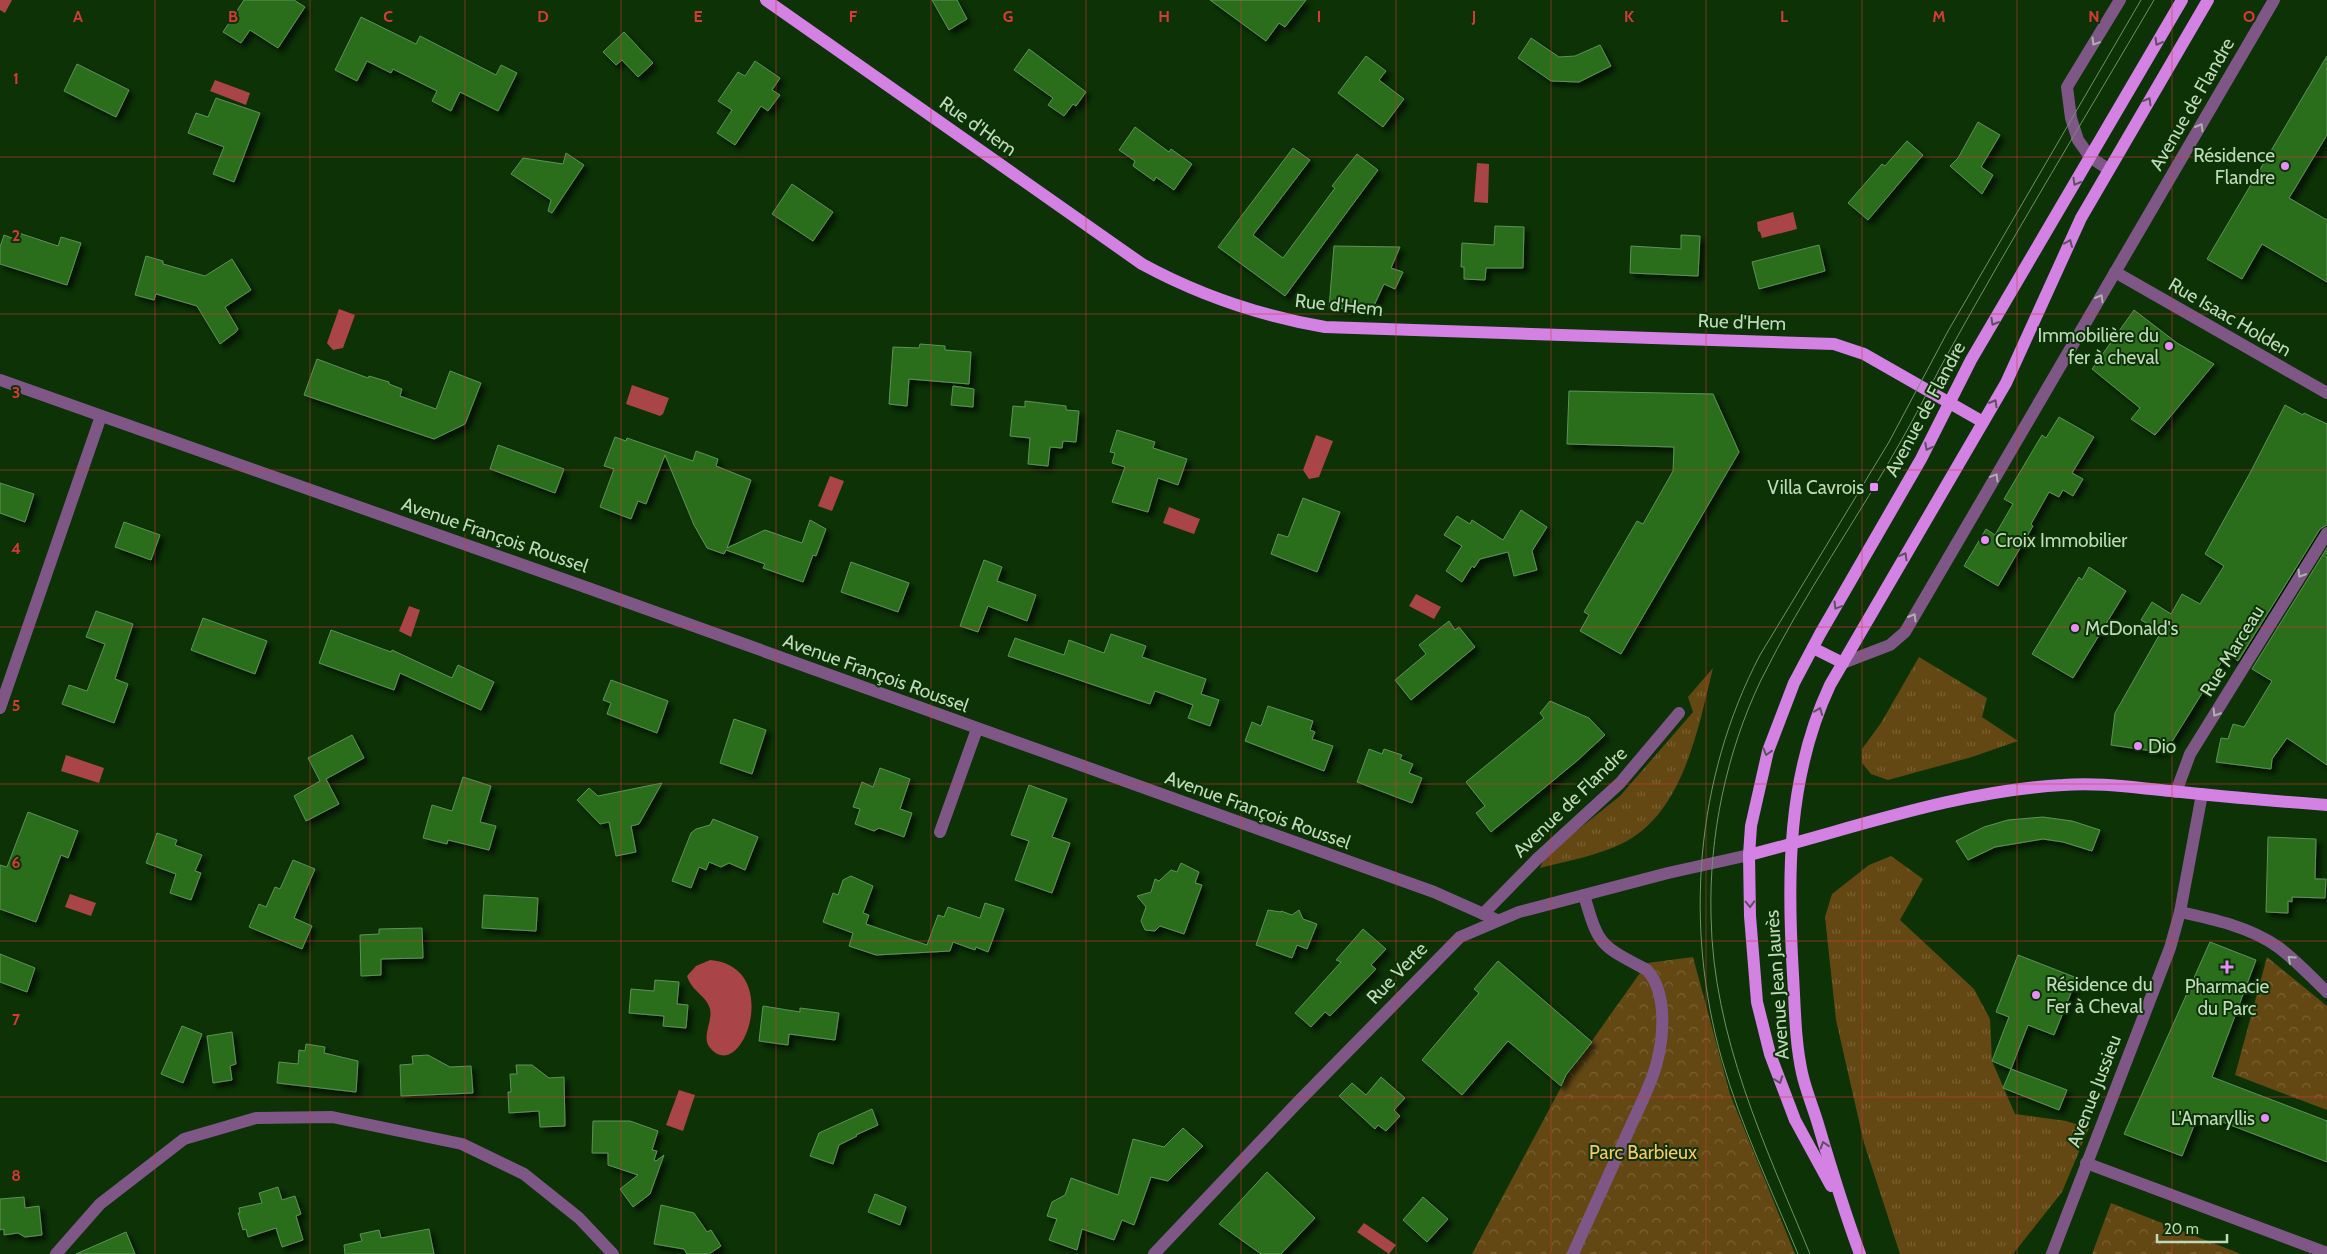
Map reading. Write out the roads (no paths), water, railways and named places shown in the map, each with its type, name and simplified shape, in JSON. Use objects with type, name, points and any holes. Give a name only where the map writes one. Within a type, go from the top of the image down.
[{"type":"main road","name":"Rue d'Hem","points":[[766,0],[1142,264],[1172,280],[1210,296],[1287,320],[1325,327],[1834,344],[1864,354],[1983,422]]},
{"type":"main road","name":"Avenue de Flandre","points":[[1749,855],[1751,826],[1768,750],[1788,697],[1813,648],[1921,459],[1972,360],[2182,0]]},
{"type":"main road","name":"Avenue de Flandre","points":[[1792,844],[1796,793],[1804,756],[1816,718],[1843,663],[2014,368],[2074,231],[2108,169],[2208,0]]},
{"type":"main road","points":[[1813,648],[1843,663]]},
{"type":"main road","points":[[1749,855],[1881,819],[1984,794],[2065,784],[2327,804]]},
{"type":"main road","name":"Avenue Jean Jaurès","points":[[1792,844],[1790,928],[1797,1042],[1804,1082],[1843,1208],[1860,1254]]},
{"type":"main road","name":"Avenue Jean Jaurès","points":[[1749,855],[1750,916],[1760,1019],[1774,1068],[1795,1120],[1843,1208]]},
{"type":"street","points":[[2108,169],[2090,157],[2076,133],[2070,111],[2067,87],[2120,0]]},
{"type":"street","name":"Avenue de Flandre","points":[[1843,663],[1890,645],[1905,632],[2274,0]]},
{"type":"street","name":"Rue Isaac Holden","points":[[2115,272],[2327,393]]},
{"type":"street","name":"Avenue François Roussel","points":[[0,380],[588,588],[1434,892],[1497,920]]},
{"type":"street","points":[[0,708],[102,416]]},
{"type":"street","name":"Rue Marceau","points":[[2176,792],[2190,754],[2327,533]]},
{"type":"street","name":"Avenue de Flandre","points":[[1483,914],[1537,859],[1620,783],[1679,713]]},
{"type":"street","name":"Avenue François Roussel","points":[[940,832],[977,729]]},
{"type":"street","name":"Avenue Jussieu","points":[[2052,1254],[2161,971],[2180,912],[2202,794]]},
{"type":"street","name":"Rue Verte","points":[[1154,1254],[1298,1102],[1460,937],[1497,920],[1584,894],[1749,855]]},
{"type":"street","points":[[1573,1254],[1652,1078],[1661,1035],[1660,993],[1652,975],[1647,970],[1603,944],[1594,929],[1584,894]]},
{"type":"street","points":[[2180,912],[2227,924],[2265,940],[2278,948],[2327,992]]},
{"type":"street","points":[[56,1254],[100,1204],[184,1139],[256,1118],[332,1118],[462,1144],[524,1174],[579,1218],[614,1254]]},
{"type":"street","points":[[2086,1163],[2327,1253]]},
{"type":"tram line","points":[[1798,1254],[1738,1109],[1722,1060],[1710,1009],[1703,958],[1700,906],[1702,854],[1709,803],[1721,752],[1738,703],[1760,655],[1889,442],[1948,331],[2141,0]]},
{"type":"tram line","points":[[1810,1254],[1744,1090],[1721,1005],[1714,961],[1711,886],[1717,825],[1729,766],[1749,708],[1777,648],[1887,465],[2001,261],[2154,0]]},
{"type":"place","name":"Résidence Flandre","points":[[2285,166]]},
{"type":"place","name":"Immobilière du fer à cheval","points":[[2169,346]]},
{"type":"place","name":"Villa Cavrois","points":[[1874,487]]},
{"type":"place","name":"Croix Immobilier","points":[[1985,540]]},
{"type":"place","name":"McDonald's","points":[[2075,628]]},
{"type":"place","name":"Dio","points":[[2138,746]]},
{"type":"place","name":"Pharmacie du Parc","points":[[2227,967]]},
{"type":"place","name":"Résidence du Fer à Cheval","points":[[2036,995]]},
{"type":"place","name":"L'Amaryllis","points":[[2265,1118]]},
{"type":"park label","name":"Parc Barbieux","points":[[1643,1152]]}]
